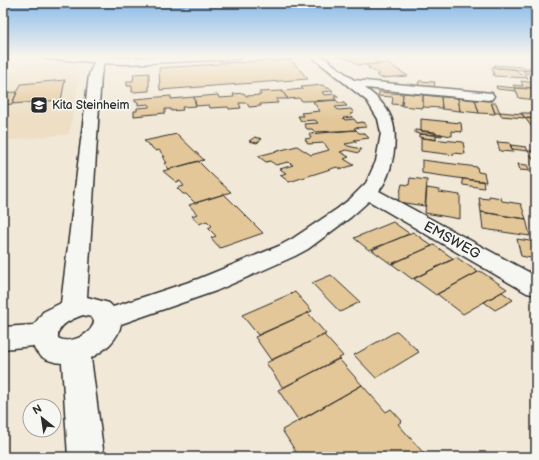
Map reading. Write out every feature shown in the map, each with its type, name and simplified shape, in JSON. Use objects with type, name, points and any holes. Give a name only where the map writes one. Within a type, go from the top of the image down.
[{"type":"street","points":[[73,308],[95,77]]},
{"type":"street","points":[[108,318],[207,285],[287,251],[300,244],[344,213],[367,192],[379,175],[384,161],[388,133],[385,119],[378,107],[368,96],[345,77]]},
{"type":"street","points":[[352,83],[488,96]]},
{"type":"street","name":"EMSWEG","points":[[367,192],[536,287]]},
{"type":"street","points":[[83,306],[97,307],[102,310],[108,318],[106,330],[103,336],[94,343],[76,351],[57,351],[46,345],[43,335],[48,325],[57,315],[73,308],[83,306]]},
{"type":"street","points":[[3,338],[43,335]]},
{"type":"street","points":[[76,351],[86,457]]},
{"type":"shaded area","name":"Kita Steinheim","points":[[3,77],[79,77],[69,134],[3,141]]},
{"type":"building","points":[[134,77],[149,77],[149,91],[132,92],[132,86],[127,86],[127,81],[133,81]]},
{"type":"building","points":[[159,77],[307,77],[308,79],[160,90]]},
{"type":"building","points":[[65,80],[61,100],[12,104],[21,84]]},
{"type":"building","points":[[419,81],[435,82],[434,87],[418,86]]},
{"type":"building","points":[[521,81],[536,83],[536,88],[515,88],[513,85],[523,86]]},
{"type":"building","points":[[323,85],[333,91],[322,92],[324,95],[335,94],[339,97],[334,97],[336,100],[302,101],[299,98],[288,99],[282,91],[303,89],[301,87]]},
{"type":"building","points":[[496,86],[515,88],[516,91],[497,89]]},
{"type":"building","points":[[526,87],[536,88],[535,100],[519,98],[515,88],[527,89]]},
{"type":"building","points":[[282,91],[288,99],[276,99],[278,103],[260,104],[261,106],[249,107],[247,103],[239,103],[241,108],[229,109],[228,107],[210,108],[209,105],[196,106],[194,97],[218,95],[219,98],[234,97],[233,94],[244,93],[246,96],[261,95],[259,92]]},
{"type":"building","points":[[17,92],[12,104],[3,105],[3,93]]},
{"type":"building","points":[[379,92],[403,94],[402,105],[392,104],[393,97],[378,96]]},
{"type":"building","points":[[403,93],[423,95],[423,108],[402,106]]},
{"type":"building","points":[[423,95],[441,97],[442,108],[423,107]]},
{"type":"building","points":[[171,96],[171,99],[194,97],[196,106],[182,107],[183,110],[171,111],[171,109],[165,109],[165,113],[134,116],[134,111],[137,111],[137,108],[149,107],[149,104],[138,105],[138,102],[135,102],[135,99]]},
{"type":"building","points":[[441,97],[458,98],[460,111],[442,109]]},
{"type":"building","points":[[458,98],[475,100],[479,113],[460,111]]},
{"type":"building","points":[[336,100],[347,106],[335,107],[338,110],[351,109],[354,113],[350,114],[353,117],[343,118],[345,120],[354,119],[357,123],[363,122],[367,127],[354,128],[356,130],[315,132],[312,129],[307,129],[304,124],[318,123],[315,120],[301,121],[298,116],[303,116],[301,113],[320,111],[313,102]]},
{"type":"building","points":[[475,100],[491,101],[495,114],[479,113]]},
{"type":"building","points":[[491,103],[496,103],[500,113],[495,113]]},
{"type":"building","points":[[500,112],[522,114],[525,118],[501,116]]},
{"type":"building","points":[[531,112],[536,112],[536,119],[525,118],[521,113],[533,113]]},
{"type":"building","points":[[525,118],[536,119],[536,128],[532,127]]},
{"type":"building","points":[[421,119],[461,123],[462,132],[452,131],[452,136],[421,131]]},
{"type":"building","points":[[356,130],[359,133],[364,133],[369,138],[354,140],[357,142],[345,144],[361,149],[359,153],[346,150],[340,152],[349,157],[344,159],[354,165],[341,169],[337,167],[289,182],[280,175],[286,173],[280,169],[293,165],[288,162],[276,165],[270,161],[266,162],[258,156],[297,146],[311,155],[329,150],[324,143],[308,144],[305,139],[311,138],[309,134]]},
{"type":"building","points":[[415,130],[435,132],[435,134],[442,134],[442,136],[415,133]]},
{"type":"building","points":[[177,134],[204,160],[169,169],[164,163],[167,163],[163,157],[165,157],[159,150],[156,151],[144,141]]},
{"type":"building","points":[[419,134],[436,135],[436,140],[419,137]]},
{"type":"building","points":[[255,137],[262,139],[257,143],[249,141]]},
{"type":"building","points":[[421,138],[463,142],[465,154],[453,153],[454,155],[421,151]]},
{"type":"building","points":[[497,142],[510,143],[513,152],[500,151]]},
{"type":"building","points":[[510,145],[526,147],[528,151],[512,149]]},
{"type":"building","points":[[528,151],[536,151],[536,164]]},
{"type":"building","points":[[422,160],[477,167],[478,172],[484,173],[486,182],[422,173]]},
{"type":"building","points":[[198,161],[231,192],[195,203],[177,188],[184,186],[180,181],[176,182],[163,171]]},
{"type":"building","points":[[518,164],[527,165],[530,171],[520,170]]},
{"type":"building","points":[[410,178],[427,180],[425,206],[398,202],[402,184],[409,185]]},
{"type":"building","points":[[462,179],[483,181],[484,188],[463,185]]},
{"type":"building","points":[[427,188],[439,190],[439,192],[460,195],[460,219],[425,213]]},
{"type":"building","points":[[224,194],[263,233],[220,248],[211,238],[216,236],[208,228],[212,226],[207,221],[199,224],[192,216],[197,214],[189,205]]},
{"type":"building","points":[[489,196],[501,198],[502,201],[521,204],[526,219],[481,212],[479,198],[489,199]]},
{"type":"building","points":[[481,212],[526,219],[530,236],[483,229]]},
{"type":"building","points":[[393,222],[410,234],[369,250],[354,238]]},
{"type":"building","points":[[413,232],[432,246],[391,264],[372,250]]},
{"type":"building","points":[[517,239],[536,242],[536,259],[521,256]]},
{"type":"building","points":[[434,245],[454,259],[412,279],[392,264]]},
{"type":"building","points":[[456,257],[478,272],[436,295],[414,279]]},
{"type":"building","points":[[480,271],[507,289],[463,314],[437,294]]},
{"type":"building","points":[[331,275],[360,302],[340,312],[312,283]]},
{"type":"building","points":[[295,292],[312,311],[258,335],[242,315]]},
{"type":"building","points":[[502,292],[513,300],[495,310],[484,302]]},
{"type":"building","points":[[308,313],[326,334],[271,360],[255,337]]},
{"type":"building","points":[[397,331],[419,352],[376,378],[354,355]]},
{"type":"building","points":[[324,335],[343,356],[283,388],[266,363]]},
{"type":"building","points":[[339,359],[362,385],[299,421],[278,390]]},
{"type":"building","points":[[362,385],[386,412],[391,409],[402,421],[398,424],[427,457],[294,457],[298,455],[282,430]]},
{"type":"place","name":"Kita Steinheim","points":[[39,105]]}]
